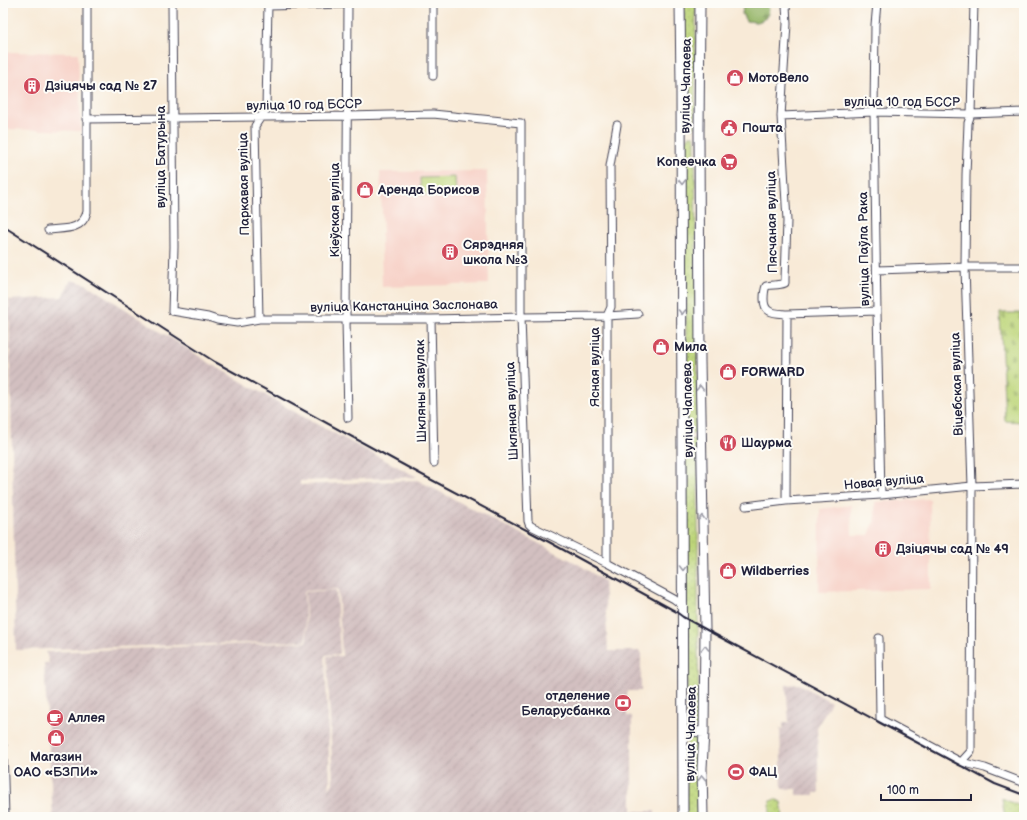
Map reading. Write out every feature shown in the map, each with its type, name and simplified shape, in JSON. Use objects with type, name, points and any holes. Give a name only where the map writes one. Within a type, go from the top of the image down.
[{"type":"main road","name":"вуліца Чапаева","points":[[680,3],[683,817]]},
{"type":"main road","name":"вуліца Чапаева","points":[[700,3],[700,369],[705,629],[704,732],[702,768],[703,817]]},
{"type":"main road","points":[[681,132],[699,133]]},
{"type":"main road","points":[[683,732],[704,732]]},
{"type":"street","points":[[48,230],[76,227],[82,223],[87,212],[87,3]]},
{"type":"street","name":"вуліца Батурына","points":[[172,3],[174,247],[172,311]]},
{"type":"street","points":[[268,4],[348,3]]},
{"type":"street","name":"Кіеўская вуліца","points":[[348,3],[346,320],[348,418]]},
{"type":"street","points":[[433,3],[433,76]]},
{"type":"street","name":"вуліца Паўла Рака","points":[[877,3],[875,25],[874,112],[881,495]]},
{"type":"street","name":"Віцебская вуліца","points":[[961,762],[970,751],[972,486],[964,268],[967,138],[968,124],[971,114],[974,3]]},
{"type":"street","name":"Паркавая вуліца","points":[[259,319],[255,126],[266,109],[268,4]]},
{"type":"street","name":"Пясчаная вуліца","points":[[786,5],[787,24],[781,116],[787,221],[785,283],[766,286],[764,291],[764,304],[766,310],[772,313],[787,314]]},
{"type":"street","name":"вуліца 10 год БССР","points":[[781,116],[874,112],[971,114],[1024,112]]},
{"type":"street","name":"вуліца 10 год БССР","points":[[86,119],[433,114],[521,123]]},
{"type":"street","name":"Шкляная вуліца","points":[[521,123],[521,317],[529,524],[607,563],[674,599],[683,606]]},
{"type":"street","name":"Ясная вуліца","points":[[607,563],[607,316],[611,307],[610,166],[616,125]]},
{"type":"street","points":[[877,270],[1024,268]]},
{"type":"street","name":"вуліца Канстанціна Заслонава","points":[[172,311],[237,323],[259,319],[431,319],[607,316],[638,314]]},
{"type":"street","points":[[786,501],[787,314],[877,311]]},
{"type":"street","name":"Шкляны завулак","points":[[431,319],[434,463]]},
{"type":"street","name":"Новая вуліца","points":[[746,506],[786,501],[881,495],[972,486],[1024,484]]},
{"type":"street","points":[[879,638],[880,719],[961,762],[985,768],[1024,783]]},
{"type":"street","points":[[3,746],[4,815]]},
{"type":"shaded area","points":[[3,52],[78,53],[81,131],[3,129]]},
{"type":"shaded area","points":[[487,171],[489,284],[382,287],[381,234],[383,232],[380,172]]},
{"type":"shaded area","points":[[71,280],[86,284],[211,364],[307,419],[417,477],[300,481],[300,485],[417,480],[578,564],[604,581],[608,651],[641,651],[641,691],[627,691],[627,716],[632,716],[632,811],[655,811],[655,817],[53,817],[44,663],[49,663],[46,652],[307,642],[305,592],[336,590],[340,654],[325,655],[330,782],[329,789],[333,783],[327,656],[342,656],[338,589],[304,591],[306,641],[16,650],[9,300],[62,297]]},
{"type":"shaded area","points":[[930,499],[931,589],[819,592],[820,509],[851,505],[852,535],[869,535],[875,520],[875,502]]},
{"type":"shaded area","points":[[799,684],[831,702],[817,727],[819,793],[814,793],[814,795],[797,795],[797,789],[782,789],[780,729],[783,728],[783,723],[789,722],[786,685]]},
{"type":"green space","points":[[684,3],[696,3],[695,127],[691,128],[685,126]]},
{"type":"green space","points":[[747,3],[767,3],[769,10],[767,16],[763,20],[756,22],[746,21],[742,14],[743,6]]},
{"type":"green space","points":[[689,136],[694,136],[695,138],[698,431],[696,433],[688,432],[686,427],[685,186],[686,139]]},
{"type":"green space","points":[[455,177],[456,194],[421,195],[420,178]]},
{"type":"green space","points":[[1000,313],[1024,313],[1024,422],[1005,421]]},
{"type":"green space","points":[[692,439],[696,441],[698,445],[699,723],[695,728],[689,726],[687,722],[686,443]]},
{"type":"green space","points":[[694,735],[699,742],[700,817],[686,817],[687,740],[689,736]]},
{"type":"green space","points":[[1002,798],[1024,808],[1024,817],[1005,817]]},
{"type":"green space","points":[[775,799],[781,802],[783,814],[781,817],[771,817],[770,815],[771,801]]},
{"type":"railway","points":[[3,226],[215,362],[411,469],[549,542],[716,635],[995,784],[1024,795]]},
{"type":"place","name":"МотоВело","points":[[735,78]]},
{"type":"place","name":"Дзіцячы сад № 27","points":[[32,86]]},
{"type":"place","name":"Пошта","points":[[729,128]]},
{"type":"place","name":"Копеечка","points":[[729,162]]},
{"type":"place","name":"Аренда Борисов","points":[[365,190]]},
{"type":"place","name":"Сярэдняя школа №3","points":[[450,252]]},
{"type":"place","name":"Мила","points":[[661,347]]},
{"type":"place","name":"FORWARD","points":[[728,372]]},
{"type":"place","name":"Шаурма","points":[[728,443]]},
{"type":"place","name":"Дзіцячы сад № 49","points":[[883,549]]},
{"type":"place","name":"Wildberries","points":[[728,571]]},
{"type":"place","name":"отделение Беларусбанка","points":[[623,703]]},
{"type":"place","name":"Аллея","points":[[55,718]]},
{"type":"place","name":"Магазин ОАО «БЗПИ»","points":[[56,738]]},
{"type":"place","name":"ФАЦ","points":[[736,772]]}]
